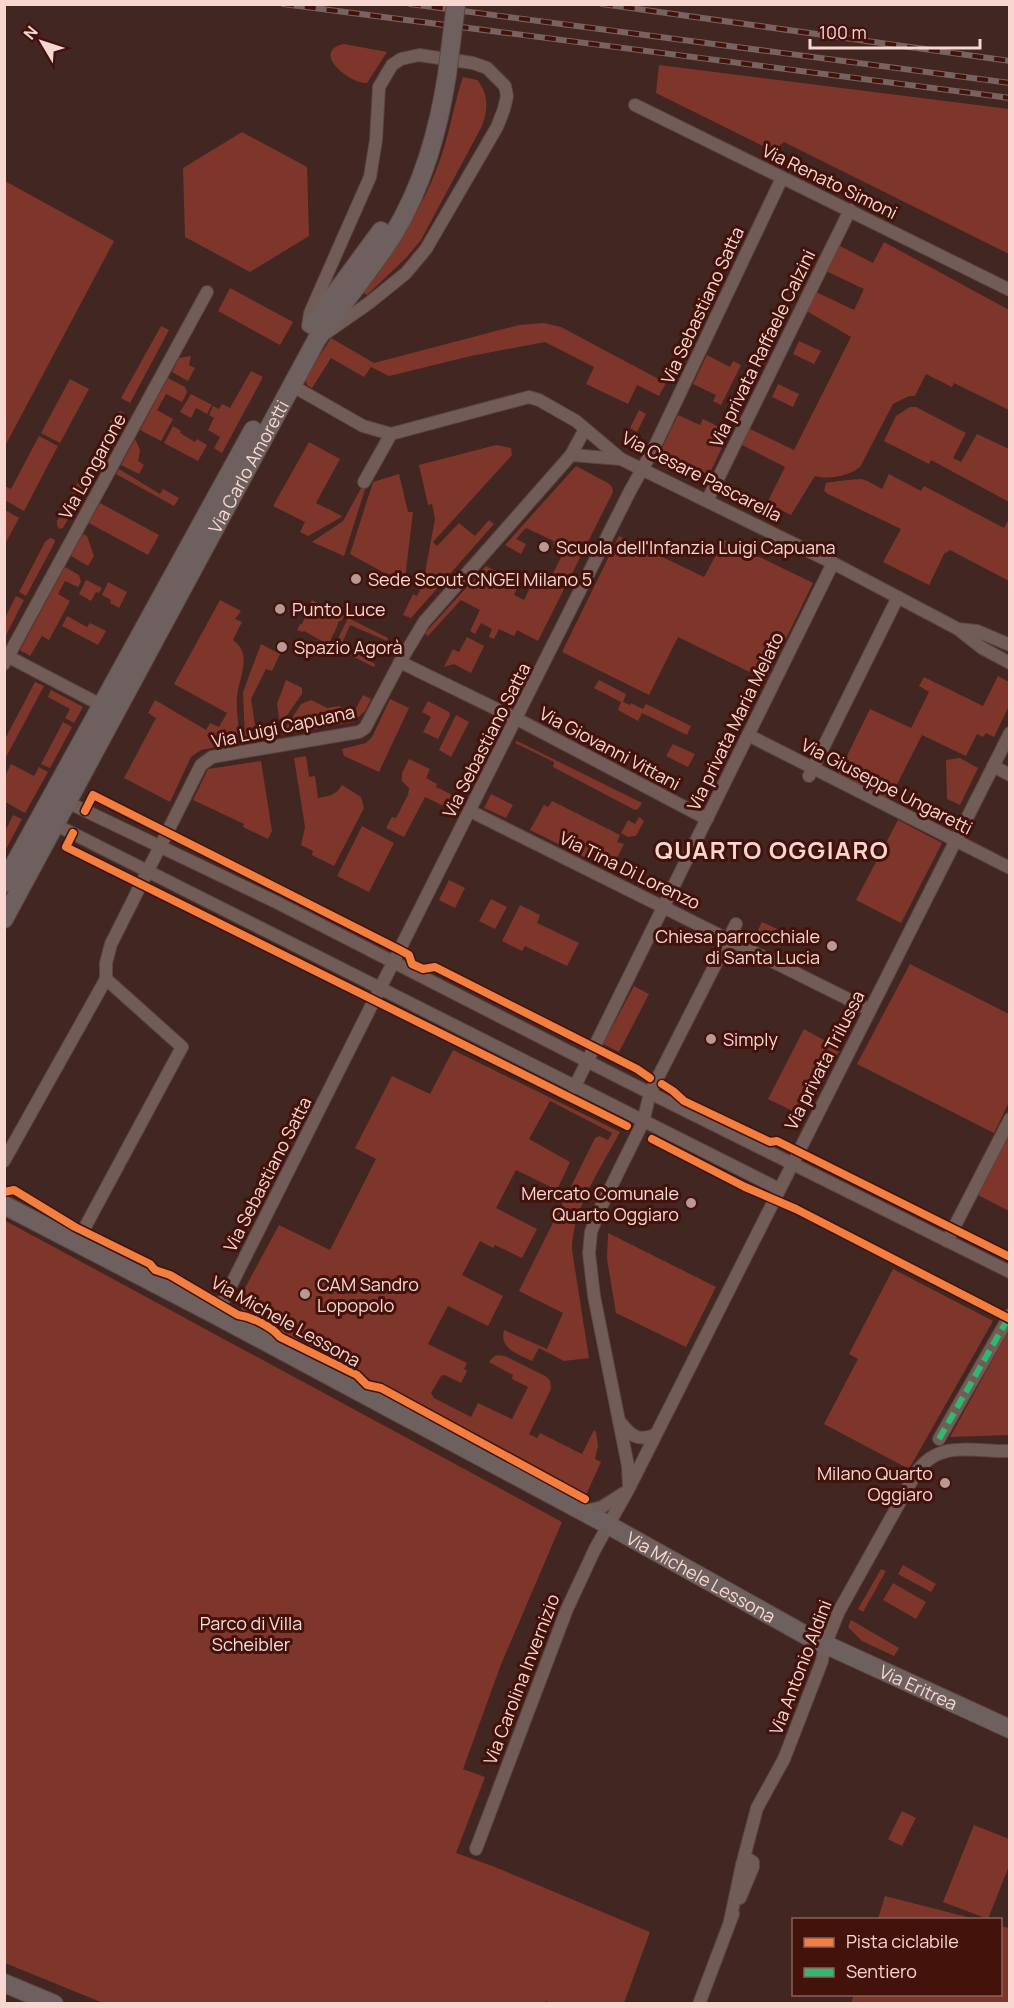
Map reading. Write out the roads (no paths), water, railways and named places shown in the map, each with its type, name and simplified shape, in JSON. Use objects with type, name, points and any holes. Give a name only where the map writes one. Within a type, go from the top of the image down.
[{"type":"street","name":"Via Carlo Amoretti","points":[[441,75],[444,4]]},
{"type":"street","name":"Via Carlo Amoretti","points":[[4,883],[101,705],[312,335],[399,199],[421,142],[441,75],[456,4]]},
{"type":"street","name":"Via Carlo Amoretti","points":[[4,919],[291,385],[312,335],[310,313],[370,177],[376,140],[379,87],[392,65],[402,59],[418,55],[473,63],[487,68],[505,86],[507,96],[504,110],[497,127],[426,249],[406,273],[369,303],[312,335]]},
{"type":"street","name":"Via Renato Simoni","points":[[635,105],[1010,290]]},
{"type":"street","name":"Via Sebastiano Satta","points":[[216,1315],[642,469],[782,178]]},
{"type":"street","name":"Via privata Raffaele Calzini","points":[[707,501],[850,210]]},
{"type":"street","name":"Via Longarone","points":[[101,705],[7,660],[207,292]]},
{"type":"street","points":[[291,385],[363,426],[392,434],[364,482]]},
{"type":"street","name":"Via Cesare Pascarella","points":[[392,434],[529,397],[539,400],[576,421],[621,459],[833,563],[958,628]]},
{"type":"street","name":"Via Luigi Capuana","points":[[106,979],[106,963],[111,944],[195,774],[206,761],[213,756],[359,732],[369,723],[399,662],[430,614],[571,455],[585,429]]},
{"type":"street","points":[[571,455],[621,459]]},
{"type":"street","name":"Via privata Maria Melato","points":[[574,1088],[833,563]]},
{"type":"street","points":[[811,772],[898,597]]},
{"type":"street","points":[[958,628],[977,631],[1010,645]]},
{"type":"street","points":[[958,628],[982,648],[1010,663]]},
{"type":"street","name":"Via Giovanni Vittani","points":[[399,662],[517,719],[707,819]]},
{"type":"street","name":"Via privata Trilussa","points":[[629,1488],[1010,733]]},
{"type":"street","name":"Via Giuseppe Ungaretti","points":[[748,735],[811,772],[1010,868]]},
{"type":"street","points":[[993,766],[1010,775]]},
{"type":"street","points":[[779,1190],[56,825],[47,805],[67,802],[276,902],[650,1093],[1010,1272]]},
{"type":"street","name":"Via Tina Di Lorenzo","points":[[470,811],[870,1010]]},
{"type":"street","points":[[582,1512],[602,1508],[616,1500],[629,1488],[628,1466],[594,1296],[589,1253],[591,1232],[643,1122],[650,1093],[736,924]]},
{"type":"street","points":[[4,1161],[106,979],[182,1047],[77,1242]]},
{"type":"street","points":[[947,1241],[1010,1119]]},
{"type":"street","name":"Via Michele Lessona","points":[[4,1205],[216,1315],[610,1526],[825,1645]]},
{"type":"street","points":[[939,1439],[1010,1315]]},
{"type":"street","points":[[618,1419],[637,1438],[646,1439],[655,1436]]},
{"type":"street","name":"Via Antonio Aldini","points":[[699,2004],[730,1921],[757,1808],[784,1759],[839,1611],[916,1473],[927,1460],[946,1450],[1010,1451]]},
{"type":"street","name":"Via Carolina Invernizio","points":[[476,1849],[567,1609],[595,1549],[610,1526],[629,1488]]},
{"type":"street","name":"Via Eritrea","points":[[825,1645],[1010,1729]]},
{"type":"street","points":[[4,1983],[54,2004]]},
{"type":"railway","points":[[283,4],[1010,98]]},
{"type":"railway","points":[[410,4],[1010,83]]},
{"type":"railway","points":[[602,4],[1010,61]]},
{"type":"place","name":"Scuola dell'Infanzia Luigi Capuana","points":[[544,547]]},
{"type":"place","name":"Sede Scout CNGEI Milano 5","points":[[356,579]]},
{"type":"place","name":"Punto Luce","points":[[280,609]]},
{"type":"place","name":"Spazio Agorà","points":[[282,647]]},
{"type":"place","name":"Chiesa parrocchiale di Santa Lucia","points":[[832,946]]},
{"type":"place","name":"Simply","points":[[711,1039]]},
{"type":"place","name":"Mercato Comunale Quarto Oggiaro","points":[[691,1203]]},
{"type":"place","name":"CAM Sandro Lopopolo","points":[[305,1294]]},
{"type":"place","name":"Milano Quarto Oggiaro","points":[[945,1483]]},
{"type":"district","name":"QUARTO OGGIARO","points":[[772,849]]},
{"type":"park label","name":"Parco di Villa Scheibler","points":[[251,1633]]}]
